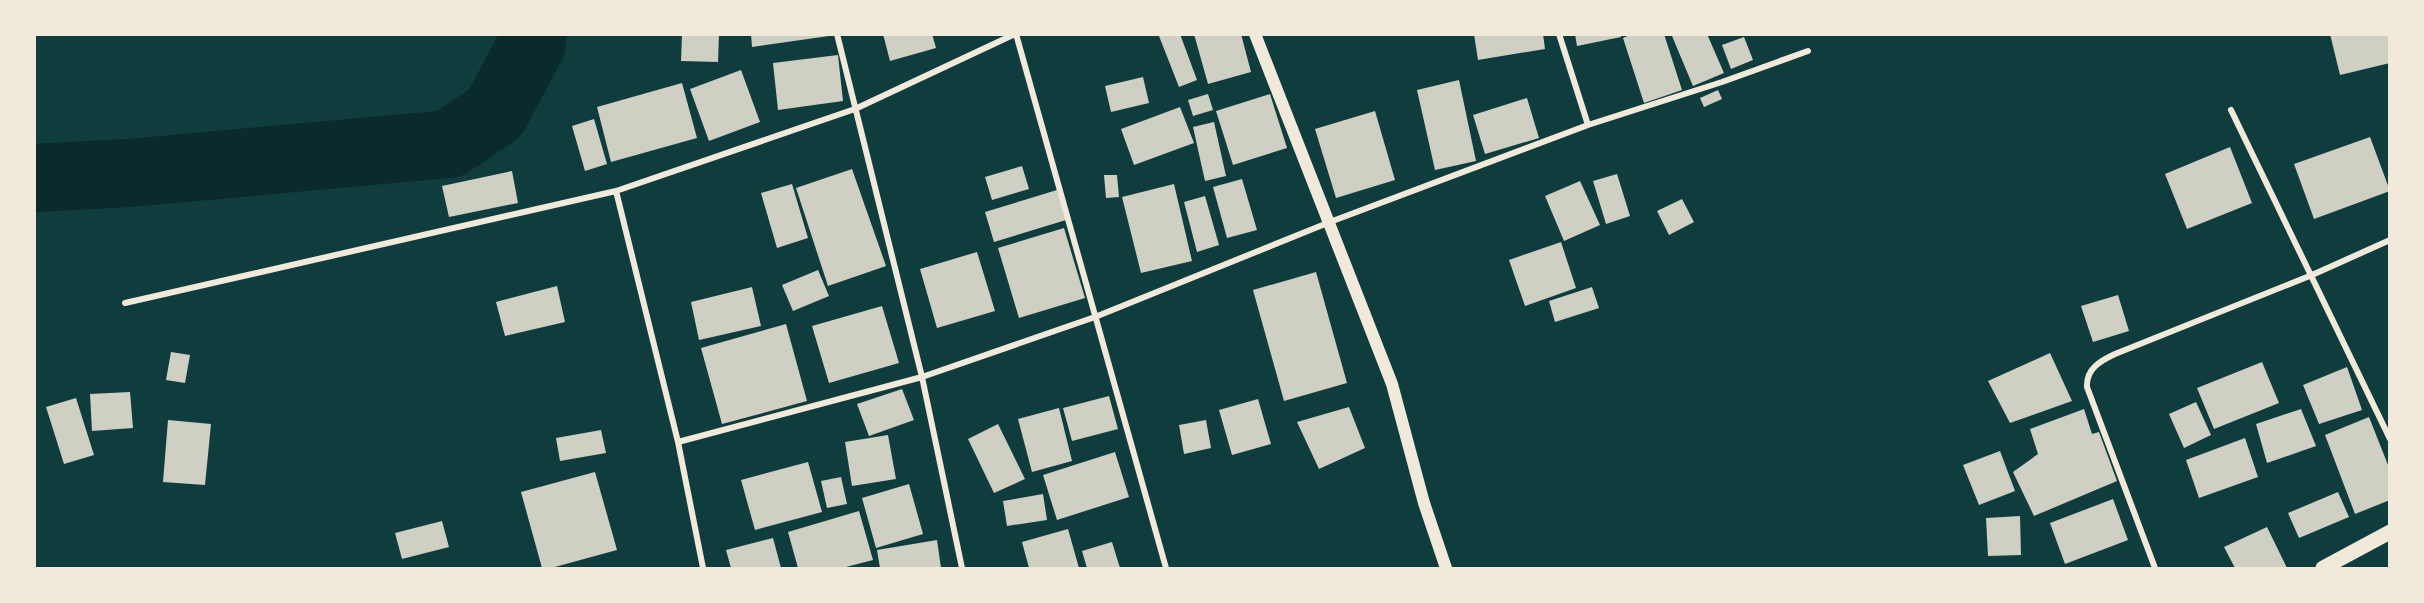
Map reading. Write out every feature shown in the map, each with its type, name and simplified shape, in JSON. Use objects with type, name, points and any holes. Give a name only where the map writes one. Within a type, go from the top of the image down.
[{"type":"main road","points":[[1256,34],[1392,384],[1424,503],[1446,568]]},
{"type":"main road","points":[[2323,568],[2390,532]]},
{"type":"street","points":[[837,34],[922,377],[962,568]]},
{"type":"street","points":[[125,303],[616,191],[855,109],[1016,34],[1166,568]]},
{"type":"street","points":[[1559,34],[1588,125]]},
{"type":"street","points":[[678,442],[922,377],[1095,317],[1330,222],[1588,125],[1722,82],[1808,51]]},
{"type":"street","points":[[2231,110],[2390,439]]},
{"type":"street","points":[[616,191],[678,442],[703,568]]},
{"type":"street","points":[[2156,568],[2087,387],[2090,374],[2101,360],[2312,275],[2390,240]]},
{"type":"building","points":[[682,34],[719,34],[718,62],[681,61]]},
{"type":"building","points":[[751,34],[829,34],[829,36],[752,47]]},
{"type":"building","points":[[883,34],[932,34],[936,48],[890,61]]},
{"type":"building","points":[[1180,34],[1197,80],[1179,87],[1159,36]]},
{"type":"building","points":[[1194,34],[1241,34],[1251,72],[1208,84]]},
{"type":"building","points":[[1474,34],[1543,34],[1545,49],[1478,60]]},
{"type":"building","points":[[1575,34],[1621,34],[1621,37],[1577,46]]},
{"type":"building","points":[[1632,34],[1664,34],[1682,90],[1644,103],[1623,38]]},
{"type":"building","points":[[1707,34],[1724,73],[1693,86],[1672,36]]},
{"type":"building","points":[[2330,34],[2389,34],[2390,63],[2340,75]]},
{"type":"building","points":[[1744,37],[1753,60],[1731,69],[1722,45]]},
{"type":"building","points":[[838,55],[843,101],[778,110],[773,63]]},
{"type":"building","points":[[741,70],[760,122],[709,141],[690,89]]},
{"type":"building","points":[[1143,77],[1149,103],[1111,112],[1105,86]]},
{"type":"building","points":[[1459,80],[1476,161],[1435,170],[1417,90]]},
{"type":"building","points":[[682,83],[697,138],[611,162],[597,107]]},
{"type":"building","points":[[1718,90],[1722,99],[1704,107],[1700,98]]},
{"type":"building","points":[[1208,94],[1213,110],[1193,116],[1188,100]]},
{"type":"building","points":[[1270,94],[1287,148],[1233,165],[1216,111]]},
{"type":"building","points":[[1527,98],[1539,138],[1485,154],[1473,115]]},
{"type":"building","points":[[1180,107],[1194,143],[1134,165],[1121,129]]},
{"type":"building","points":[[1375,111],[1395,180],[1336,198],[1315,129]]},
{"type":"building","points":[[594,119],[607,164],[585,171],[572,126]]},
{"type":"building","points":[[1214,122],[1226,176],[1205,181],[1193,127]]},
{"type":"building","points":[[2370,137],[2390,191],[2314,219],[2294,164]]},
{"type":"building","points":[[2230,147],[2252,203],[2187,229],[2165,174]]},
{"type":"building","points":[[1022,166],[1029,189],[992,200],[985,177]]},
{"type":"building","points":[[852,169],[886,266],[828,286],[796,188]]},
{"type":"building","points":[[512,171],[518,203],[449,217],[442,186]]},
{"type":"building","points":[[1617,174],[1630,216],[1606,224],[1593,181]]},
{"type":"building","points":[[1104,175],[1117,175],[1119,197],[1106,198]]},
{"type":"building","points":[[1242,179],[1257,230],[1227,238],[1213,187]]},
{"type":"building","points":[[1580,181],[1600,225],[1564,241],[1545,196]]},
{"type":"building","points":[[792,184],[808,238],[777,248],[761,193]]},
{"type":"building","points":[[1174,184],[1192,261],[1141,273],[1122,197]]},
{"type":"building","points":[[1057,190],[1066,220],[994,242],[985,212]]},
{"type":"building","points":[[1205,196],[1219,245],[1197,252],[1184,202]]},
{"type":"building","points":[[1682,199],[1694,222],[1669,235],[1657,211]]},
{"type":"building","points":[[1064,228],[1085,298],[1019,318],[998,248]]},
{"type":"building","points":[[1561,242],[1576,288],[1525,306],[1509,260]]},
{"type":"building","points":[[977,252],[995,311],[937,328],[920,269]]},
{"type":"building","points":[[818,270],[829,296],[793,311],[782,285]]},
{"type":"building","points":[[1316,272],[1347,383],[1284,401],[1253,290]]},
{"type":"building","points":[[557,286],[565,322],[505,336],[496,302]]},
{"type":"building","points":[[752,287],[761,326],[699,340],[691,302]]},
{"type":"building","points":[[1592,287],[1599,308],[1555,322],[1549,301]]},
{"type":"building","points":[[2118,295],[2129,331],[2093,342],[2081,306]]},
{"type":"building","points":[[882,306],[899,363],[829,383],[812,326]]},
{"type":"building","points":[[786,324],[807,401],[722,424],[701,348]]},
{"type":"building","points":[[171,352],[190,355],[185,383],[166,380]]},
{"type":"building","points":[[2050,353],[2072,401],[2010,423],[1988,381]]},
{"type":"building","points":[[2262,362],[2279,403],[2214,429],[2197,388]]},
{"type":"building","points":[[2347,367],[2362,410],[2319,424],[2303,385]]},
{"type":"building","points":[[902,389],[914,420],[869,436],[857,404]]},
{"type":"building","points":[[130,392],[133,428],[92,431],[90,394]]},
{"type":"building","points":[[1109,396],[1118,429],[1072,441],[1063,408]]},
{"type":"building","points":[[76,398],[94,455],[64,464],[46,407]]},
{"type":"building","points":[[1258,399],[1271,444],[1232,455],[1219,410]]},
{"type":"building","points":[[2196,402],[2211,435],[2184,448],[2169,414]]},
{"type":"building","points":[[1349,407],[1365,448],[1319,469],[1297,422]]},
{"type":"building","points":[[1059,408],[1072,461],[1032,472],[1018,419]]},
{"type":"building","points":[[2084,409],[2092,434],[2099,432],[2117,481],[2034,516],[2013,472],[2038,454],[2030,429]]},
{"type":"building","points":[[2301,409],[2316,446],[2267,463],[2256,424]]},
{"type":"building","points":[[2369,417],[2390,470],[2390,500],[2355,514],[2325,435]]},
{"type":"building","points":[[168,420],[211,424],[205,485],[163,482]]},
{"type":"building","points":[[1206,420],[1211,448],[1184,454],[1179,425]]},
{"type":"building","points":[[998,424],[1025,479],[994,493],[968,439]]},
{"type":"building","points":[[601,430],[606,453],[560,461],[556,438]]},
{"type":"building","points":[[888,435],[896,479],[852,486],[845,442]]},
{"type":"building","points":[[2245,438],[2258,477],[2199,498],[2186,460]]},
{"type":"building","points":[[2000,451],[2015,491],[1979,505],[1963,465]]},
{"type":"building","points":[[1115,452],[1129,497],[1057,520],[1043,475]]},
{"type":"building","points":[[808,462],[822,512],[755,530],[741,480]]},
{"type":"building","points":[[595,472],[617,550],[551,568],[542,568],[521,492]]},
{"type":"building","points":[[841,477],[847,504],[827,508],[821,481]]},
{"type":"building","points":[[909,484],[923,534],[876,548],[862,498]]},
{"type":"building","points":[[2338,492],[2349,517],[2299,538],[2288,513]]},
{"type":"building","points":[[1043,494],[1047,520],[1007,526],[1003,501]]},
{"type":"building","points":[[2113,499],[2128,540],[2065,564],[2050,523]]},
{"type":"building","points":[[859,511],[873,560],[842,568],[798,568],[788,532]]},
{"type":"building","points":[[2020,516],[2021,555],[1988,556],[1986,518]]},
{"type":"building","points":[[442,521],[449,547],[402,559],[395,533]]},
{"type":"building","points":[[2267,527],[2287,568],[2235,568],[2224,547]]},
{"type":"building","points":[[1068,529],[1079,568],[1029,568],[1022,542]]},
{"type":"building","points":[[773,538],[781,568],[731,568],[726,550]]},
{"type":"building","points":[[937,540],[941,568],[880,568],[877,550]]},
{"type":"building","points":[[1112,542],[1120,568],[1087,568],[1082,551]]},
{"type":"waterway","points":[[34,178],[129,173],[449,144],[495,113],[532,44],[533,34]]}]
